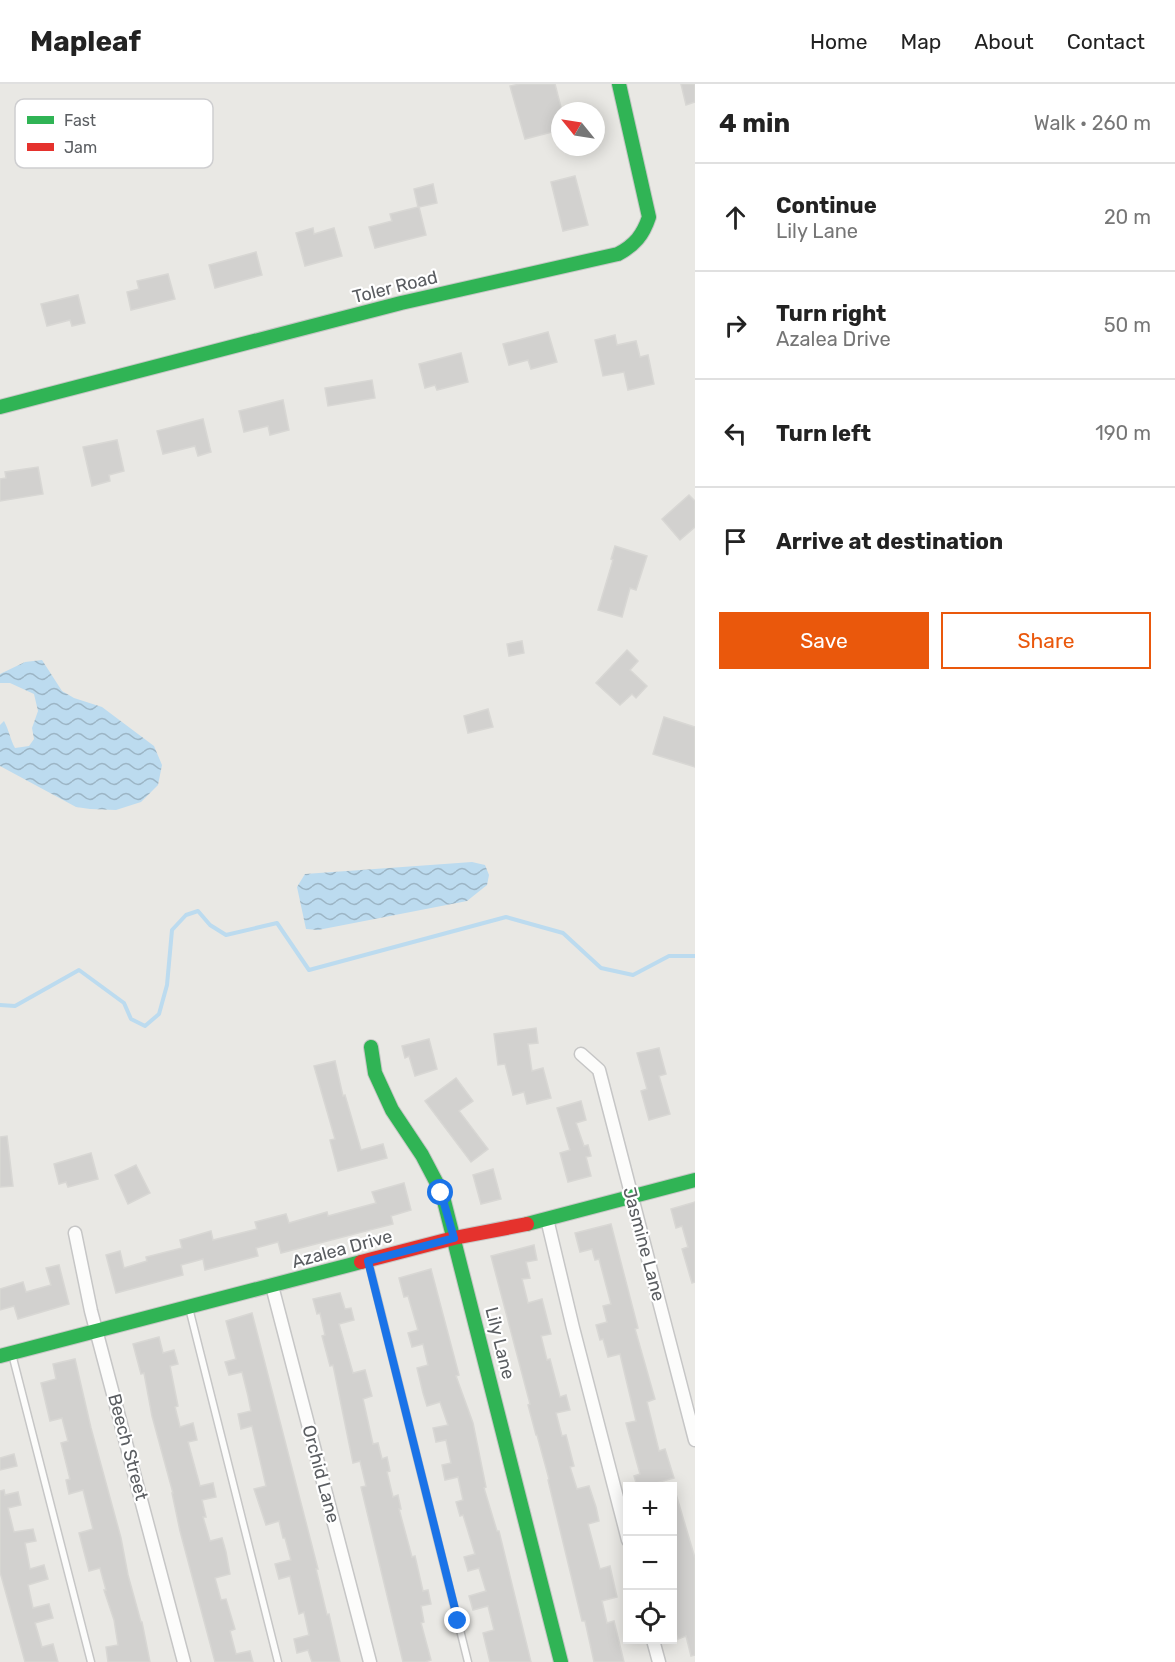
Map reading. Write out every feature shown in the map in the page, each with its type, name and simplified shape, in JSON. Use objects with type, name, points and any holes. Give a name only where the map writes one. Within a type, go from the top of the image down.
[{"type":"street","name":"Toler Road","points":[[0,407],[401,303],[618,254],[629,248],[644,233],[649,217],[619,84]]},
{"type":"street","name":"Lily Lane","points":[[371,1047],[375,1073],[392,1110],[423,1155],[437,1184],[454,1238],[561,1662]]},
{"type":"street","name":"Jasmine Lane","points":[[581,1054],[599,1070],[695,1440]]},
{"type":"street","name":"Azalea Drive","points":[[6,1354],[454,1238],[548,1219],[695,1180]]},
{"type":"street","points":[[548,1219],[626,1536]]},
{"type":"street","name":"Beech Street","points":[[75,1233],[91,1311],[98,1330],[184,1662]]},
{"type":"street","name":"Orchid Lane","points":[[272,1286],[370,1662]]},
{"type":"street","points":[[654,1644],[659,1662]]},
{"type":"lane","points":[[368,1261],[468,1662]]},
{"type":"lane","points":[[188,1307],[278,1662]]},
{"type":"lane","points":[[6,1354],[91,1662]]},
{"type":"water","points":[[42,660],[62,691],[74,698],[102,707],[154,746],[162,765],[158,785],[141,802],[116,810],[76,807],[0,766],[0,725],[4,721],[15,748],[29,746],[34,739],[32,728],[38,711],[34,694],[10,683],[0,683],[0,674],[25,662]]},
{"type":"water","points":[[472,862],[485,865],[489,875],[487,885],[467,901],[318,930],[306,929],[297,887],[305,874]]},
{"type":"building","points":[[555,84],[560,102],[551,102],[551,132],[525,139],[510,86]]},
{"type":"building","points":[[681,84],[695,84],[695,102],[686,105]]},
{"type":"building","points":[[575,176],[588,225],[563,231],[551,182]]},
{"type":"building","points":[[433,184],[437,203],[419,207],[426,235],[375,248],[369,227],[392,221],[390,214],[418,207],[414,189]]},
{"type":"building","points":[[313,228],[314,234],[334,228],[342,256],[305,266],[296,233]]},
{"type":"building","points":[[256,252],[262,275],[215,288],[209,265]]},
{"type":"building","points":[[168,274],[175,299],[131,310],[127,292],[139,289],[137,281]]},
{"type":"building","points":[[78,295],[85,323],[72,326],[70,320],[47,326],[41,304]]},
{"type":"building","points":[[548,332],[557,362],[531,369],[528,360],[509,365],[503,344]]},
{"type":"building","points":[[615,335],[617,345],[636,341],[640,357],[648,355],[654,384],[628,390],[624,372],[603,376],[595,340]]},
{"type":"building","points":[[461,353],[468,382],[437,390],[435,385],[425,388],[419,364]]},
{"type":"building","points":[[372,380],[375,398],[328,406],[325,388]]},
{"type":"building","points":[[283,400],[289,430],[270,435],[268,426],[244,432],[239,411]]},
{"type":"building","points":[[203,419],[211,452],[198,456],[195,446],[163,454],[157,431]]},
{"type":"building","points":[[117,440],[124,471],[109,475],[110,481],[92,486],[83,447]]},
{"type":"building","points":[[38,467],[43,494],[0,501],[0,479],[6,478],[5,472]]},
{"type":"building","points":[[689,495],[695,501],[695,527],[680,540],[662,519]]},
{"type":"building","points":[[615,546],[647,556],[636,590],[630,588],[622,617],[598,610]]},
{"type":"building","points":[[522,641],[524,653],[509,656],[507,644]]},
{"type":"building","points":[[627,650],[638,661],[630,670],[647,686],[636,698],[632,694],[620,705],[596,683]]},
{"type":"building","points":[[488,709],[493,727],[468,733],[464,716]]},
{"type":"building","points":[[664,717],[695,727],[695,767],[653,754]]},
{"type":"building","points":[[536,1028],[538,1043],[528,1044],[532,1071],[543,1068],[551,1098],[527,1104],[524,1092],[513,1095],[505,1064],[498,1065],[494,1034]]},
{"type":"building","points":[[429,1039],[437,1069],[415,1076],[409,1056],[405,1058],[402,1046]]},
{"type":"building","points":[[659,1048],[666,1074],[659,1076],[670,1114],[649,1120],[641,1091],[647,1089],[637,1053]]},
{"type":"building","points":[[335,1061],[343,1096],[345,1095],[361,1150],[383,1144],[387,1158],[338,1171],[330,1140],[335,1139],[314,1066]]},
{"type":"building","points":[[456,1078],[473,1101],[459,1111],[488,1149],[471,1162],[425,1101]]},
{"type":"building","points":[[581,1101],[586,1120],[576,1123],[584,1146],[588,1145],[591,1156],[586,1157],[591,1176],[568,1182],[560,1153],[570,1150],[557,1108]]},
{"type":"building","points":[[7,1136],[13,1186],[0,1187],[0,1137]]},
{"type":"building","points":[[91,1153],[98,1179],[68,1187],[66,1182],[59,1184],[54,1164]]},
{"type":"building","points":[[136,1165],[150,1193],[128,1204],[115,1175]]},
{"type":"building","points":[[493,1169],[501,1199],[481,1204],[473,1175]]},
{"type":"building","points":[[404,1183],[411,1210],[391,1216],[393,1224],[281,1253],[278,1242],[256,1248],[258,1256],[205,1270],[203,1259],[181,1265],[183,1275],[116,1293],[106,1255],[120,1251],[124,1268],[147,1261],[146,1257],[182,1248],[180,1240],[211,1231],[213,1240],[257,1229],[255,1222],[286,1214],[289,1223],[327,1212],[328,1216],[376,1203],[372,1192]]},
{"type":"building","points":[[695,1202],[695,1282],[692,1283],[682,1249],[688,1247],[682,1226],[676,1228],[671,1209]]},
{"type":"building","points":[[611,1224],[638,1328],[635,1329],[655,1399],[647,1402],[659,1451],[665,1449],[674,1478],[660,1482],[636,1482],[634,1476],[640,1474],[626,1423],[636,1421],[620,1354],[608,1357],[596,1325],[607,1322],[603,1306],[611,1304],[599,1259],[595,1260],[592,1249],[580,1252],[575,1233]]},
{"type":"building","points":[[534,1245],[537,1260],[526,1262],[530,1278],[522,1279],[528,1303],[542,1299],[551,1334],[541,1336],[547,1360],[550,1359],[560,1397],[566,1395],[570,1410],[556,1413],[562,1436],[566,1435],[574,1466],[570,1467],[577,1489],[589,1486],[596,1507],[599,1521],[588,1524],[600,1569],[610,1566],[617,1597],[602,1601],[607,1623],[614,1621],[624,1662],[594,1662],[491,1256]]},
{"type":"building","points":[[59,1265],[69,1304],[18,1319],[14,1306],[0,1310],[0,1289],[23,1282],[26,1292],[51,1285],[46,1268]]},
{"type":"building","points":[[431,1269],[459,1375],[456,1376],[473,1423],[486,1487],[484,1488],[497,1531],[499,1531],[531,1662],[490,1662],[483,1633],[494,1630],[488,1606],[473,1610],[469,1596],[486,1591],[479,1568],[468,1571],[464,1557],[475,1554],[463,1515],[460,1516],[456,1502],[463,1500],[458,1477],[445,1480],[442,1465],[451,1463],[446,1440],[436,1442],[433,1428],[448,1425],[440,1402],[427,1406],[417,1368],[428,1365],[423,1344],[412,1347],[408,1333],[418,1330],[408,1296],[404,1297],[399,1278]]},
{"type":"building","points":[[340,1293],[345,1309],[351,1308],[354,1320],[339,1324],[353,1373],[365,1370],[372,1396],[363,1399],[373,1444],[378,1443],[382,1459],[387,1457],[390,1471],[387,1472],[393,1497],[398,1495],[401,1509],[399,1509],[412,1557],[415,1556],[423,1591],[428,1590],[431,1604],[421,1606],[424,1622],[421,1623],[431,1660],[425,1662],[403,1662],[361,1487],[366,1486],[360,1461],[353,1463],[333,1365],[330,1366],[322,1336],[325,1335],[320,1313],[317,1314],[313,1299]]},
{"type":"building","points":[[252,1313],[340,1662],[312,1662],[308,1650],[297,1653],[294,1639],[309,1635],[304,1612],[299,1614],[290,1576],[279,1579],[275,1564],[291,1560],[279,1521],[266,1525],[254,1489],[266,1486],[252,1426],[241,1429],[238,1414],[251,1411],[248,1396],[242,1372],[229,1375],[225,1362],[236,1359],[226,1321]]},
{"type":"building","points":[[159,1337],[163,1353],[174,1350],[178,1364],[170,1366],[178,1406],[175,1407],[180,1427],[193,1423],[197,1440],[188,1442],[200,1486],[213,1483],[216,1497],[202,1500],[206,1517],[203,1517],[210,1541],[222,1538],[226,1552],[230,1574],[215,1578],[221,1600],[226,1599],[235,1629],[230,1631],[236,1654],[250,1651],[253,1662],[215,1662],[180,1531],[144,1373],[141,1374],[133,1344]]},
{"type":"building","points":[[75,1359],[121,1538],[128,1575],[142,1622],[150,1662],[108,1662],[106,1647],[118,1645],[114,1620],[104,1590],[106,1590],[100,1568],[89,1571],[79,1533],[93,1529],[83,1490],[69,1494],[66,1480],[70,1479],[61,1443],[68,1441],[62,1418],[50,1421],[41,1383],[56,1379],[53,1364]]},
{"type":"building","points":[[14,1454],[17,1466],[0,1470],[0,1458]]},
{"type":"building","points":[[4,1490],[5,1495],[18,1492],[21,1505],[8,1508],[14,1532],[33,1529],[36,1541],[25,1543],[30,1569],[44,1565],[48,1579],[28,1585],[33,1608],[49,1604],[53,1618],[35,1623],[42,1647],[53,1644],[58,1662],[25,1662],[0,1572],[0,1491]]},
{"type":"building","points":[[677,1497],[695,1558],[695,1655],[691,1656],[686,1636],[678,1639]]},
{"type":"waterway","points":[[0,1005],[15,1006],[79,970],[124,1003],[131,1019],[145,1026],[159,1014],[167,985],[172,930],[186,915],[198,911],[210,925],[226,935],[277,923],[309,970],[506,917],[563,933],[601,968],[633,975],[669,956],[695,956]]},
{"type":"traffic: fast","points":[[0,407],[401,303],[618,254],[638,239],[649,217],[619,84]]},
{"type":"traffic: fast","points":[[371,1047],[375,1073],[392,1110],[422,1155],[442,1193],[561,1662]]},
{"type":"traffic: fast","points":[[527,1224],[695,1180]]},
{"type":"traffic: fast","points":[[0,1356],[361,1262]]},
{"type":"traffic: jam","points":[[361,1262],[454,1238],[527,1224]]},
{"type":"route","points":[[441,1193],[454,1238],[368,1261],[458,1621]]}]
